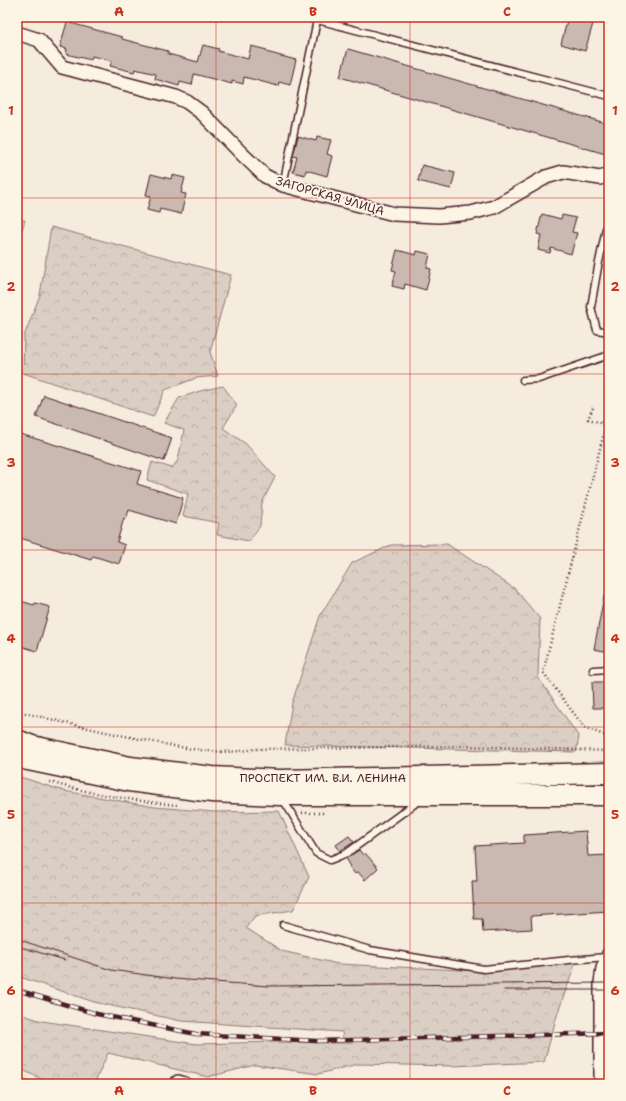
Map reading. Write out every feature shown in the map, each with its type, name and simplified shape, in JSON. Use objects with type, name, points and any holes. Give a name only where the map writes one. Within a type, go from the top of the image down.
[{"type":"main road","name":"ПРОСПЕКТ ИМ. В.И. ЛЕНИНА","points":[[17,740],[32,746],[130,767],[212,777],[280,780],[609,773]]},
{"type":"main road","name":"ПРОСПЕКТ ИМ. В.И. ЛЕНИНА","points":[[17,756],[28,760],[129,781],[212,792],[280,795],[609,795]]},
{"type":"street","name":"ЗАГОРСКАЯ УЛИЦА","points":[[17,33],[39,40],[62,67],[176,97],[187,102],[202,113],[265,176],[283,184],[394,214],[440,216],[471,213],[494,207],[546,177],[563,172],[600,178],[609,175]]},
{"type":"street","points":[[601,1084],[601,984],[603,968],[608,956]]},
{"type":"street","points":[[178,1084],[178,1082],[185,1084]]},
{"type":"lane","points":[[306,17],[609,96]]},
{"type":"lane","points":[[283,184],[317,20]]},
{"type":"lane","points":[[609,214],[591,307],[597,330],[609,332]]},
{"type":"lane","points":[[523,380],[539,379],[609,356]]},
{"type":"lane","points":[[593,670],[609,669]]},
{"type":"lane","points":[[280,795],[316,853],[330,860],[347,853],[428,795]]},
{"type":"lane","points":[[283,925],[370,950],[484,968],[608,956]]},
{"type":"path","points":[[593,408],[588,420],[608,425],[543,672],[584,727],[609,737]]},
{"type":"path","points":[[17,711],[92,730],[199,750],[238,753],[255,750],[464,746],[609,751]]},
{"type":"green space","points":[[17,220],[25,220],[17,246]]},
{"type":"green space","points":[[51,227],[231,275],[210,352],[218,376],[196,378],[165,390],[153,417],[23,373],[24,336],[40,295]]},
{"type":"green space","points":[[223,386],[237,405],[223,428],[246,444],[275,477],[262,503],[260,526],[249,541],[217,535],[219,523],[183,516],[188,494],[147,480],[152,462],[172,468],[178,460],[184,430],[164,423],[179,398],[200,391]]},
{"type":"green space","points":[[447,544],[515,589],[540,619],[538,677],[579,737],[576,752],[285,745],[292,703],[320,616],[352,563],[391,545]]},
{"type":"green space","points":[[17,776],[64,791],[155,807],[214,812],[279,811],[309,877],[293,910],[255,916],[246,928],[282,951],[338,964],[481,971],[576,962],[558,1012],[544,1062],[452,1066],[358,1064],[318,1074],[255,1065],[208,1077],[108,1053],[94,1084],[51,1084],[17,1067],[17,1013],[42,1021],[196,1044],[275,1042],[344,1043],[342,1032],[181,1021],[94,1002],[17,976]]},
{"type":"green space","points":[[17,1075],[35,1084],[17,1084]]},
{"type":"building","points":[[568,17],[595,17],[585,51],[561,44]]},
{"type":"building","points":[[67,22],[168,51],[168,54],[198,62],[203,45],[219,49],[218,51],[248,59],[251,46],[267,50],[266,52],[296,60],[290,85],[279,82],[278,86],[244,77],[243,84],[232,81],[232,84],[194,74],[192,85],[180,82],[179,86],[155,79],[156,74],[135,69],[134,72],[110,66],[112,61],[92,56],[91,60],[66,54],[67,49],[60,47]]},
{"type":"building","points":[[348,49],[609,124],[609,155],[340,77]]},
{"type":"building","points":[[298,136],[316,141],[317,137],[331,140],[327,154],[332,156],[327,176],[306,170],[305,175],[293,172],[297,157],[293,156]]},
{"type":"building","points":[[422,165],[455,173],[451,189],[418,181]]},
{"type":"building","points":[[151,174],[171,179],[172,175],[185,178],[181,193],[186,194],[181,214],[160,209],[159,213],[147,210],[151,196],[146,195]]},
{"type":"building","points":[[542,214],[561,219],[562,215],[576,218],[572,232],[577,233],[571,254],[551,248],[550,253],[538,250],[541,235],[537,234]]},
{"type":"building","points":[[397,250],[416,255],[417,251],[430,254],[427,268],[431,269],[426,290],[405,284],[404,289],[392,286],[396,271],[392,270]]},
{"type":"building","points":[[44,395],[172,438],[164,461],[36,417]]},
{"type":"building","points":[[17,433],[141,471],[137,484],[183,498],[176,524],[129,510],[126,519],[124,518],[117,542],[125,545],[119,564],[93,556],[91,560],[17,537]]},
{"type":"building","points":[[604,596],[609,597],[609,652],[594,649]]},
{"type":"building","points":[[17,600],[34,605],[35,603],[50,607],[37,651],[17,645]]},
{"type":"building","points":[[592,682],[609,682],[609,708],[593,708]]},
{"type":"building","points":[[586,831],[588,856],[609,855],[609,911],[531,916],[532,929],[483,932],[482,919],[474,919],[472,881],[477,881],[475,846],[524,843],[524,835]]},
{"type":"building","points":[[349,836],[354,842],[340,851],[336,845]]},
{"type":"building","points":[[359,850],[363,855],[365,853],[378,868],[365,880],[358,872],[355,874],[349,866],[350,865],[346,858]]},
{"type":"tram line","points":[[17,939],[111,970],[175,979],[268,986],[609,983]]},
{"type":"tram line","points":[[17,946],[65,960]]},
{"type":"tram line","points":[[504,990],[609,990]]},
{"type":"railway","points":[[17,990],[97,1014],[196,1034],[316,1041],[609,1033]]}]
